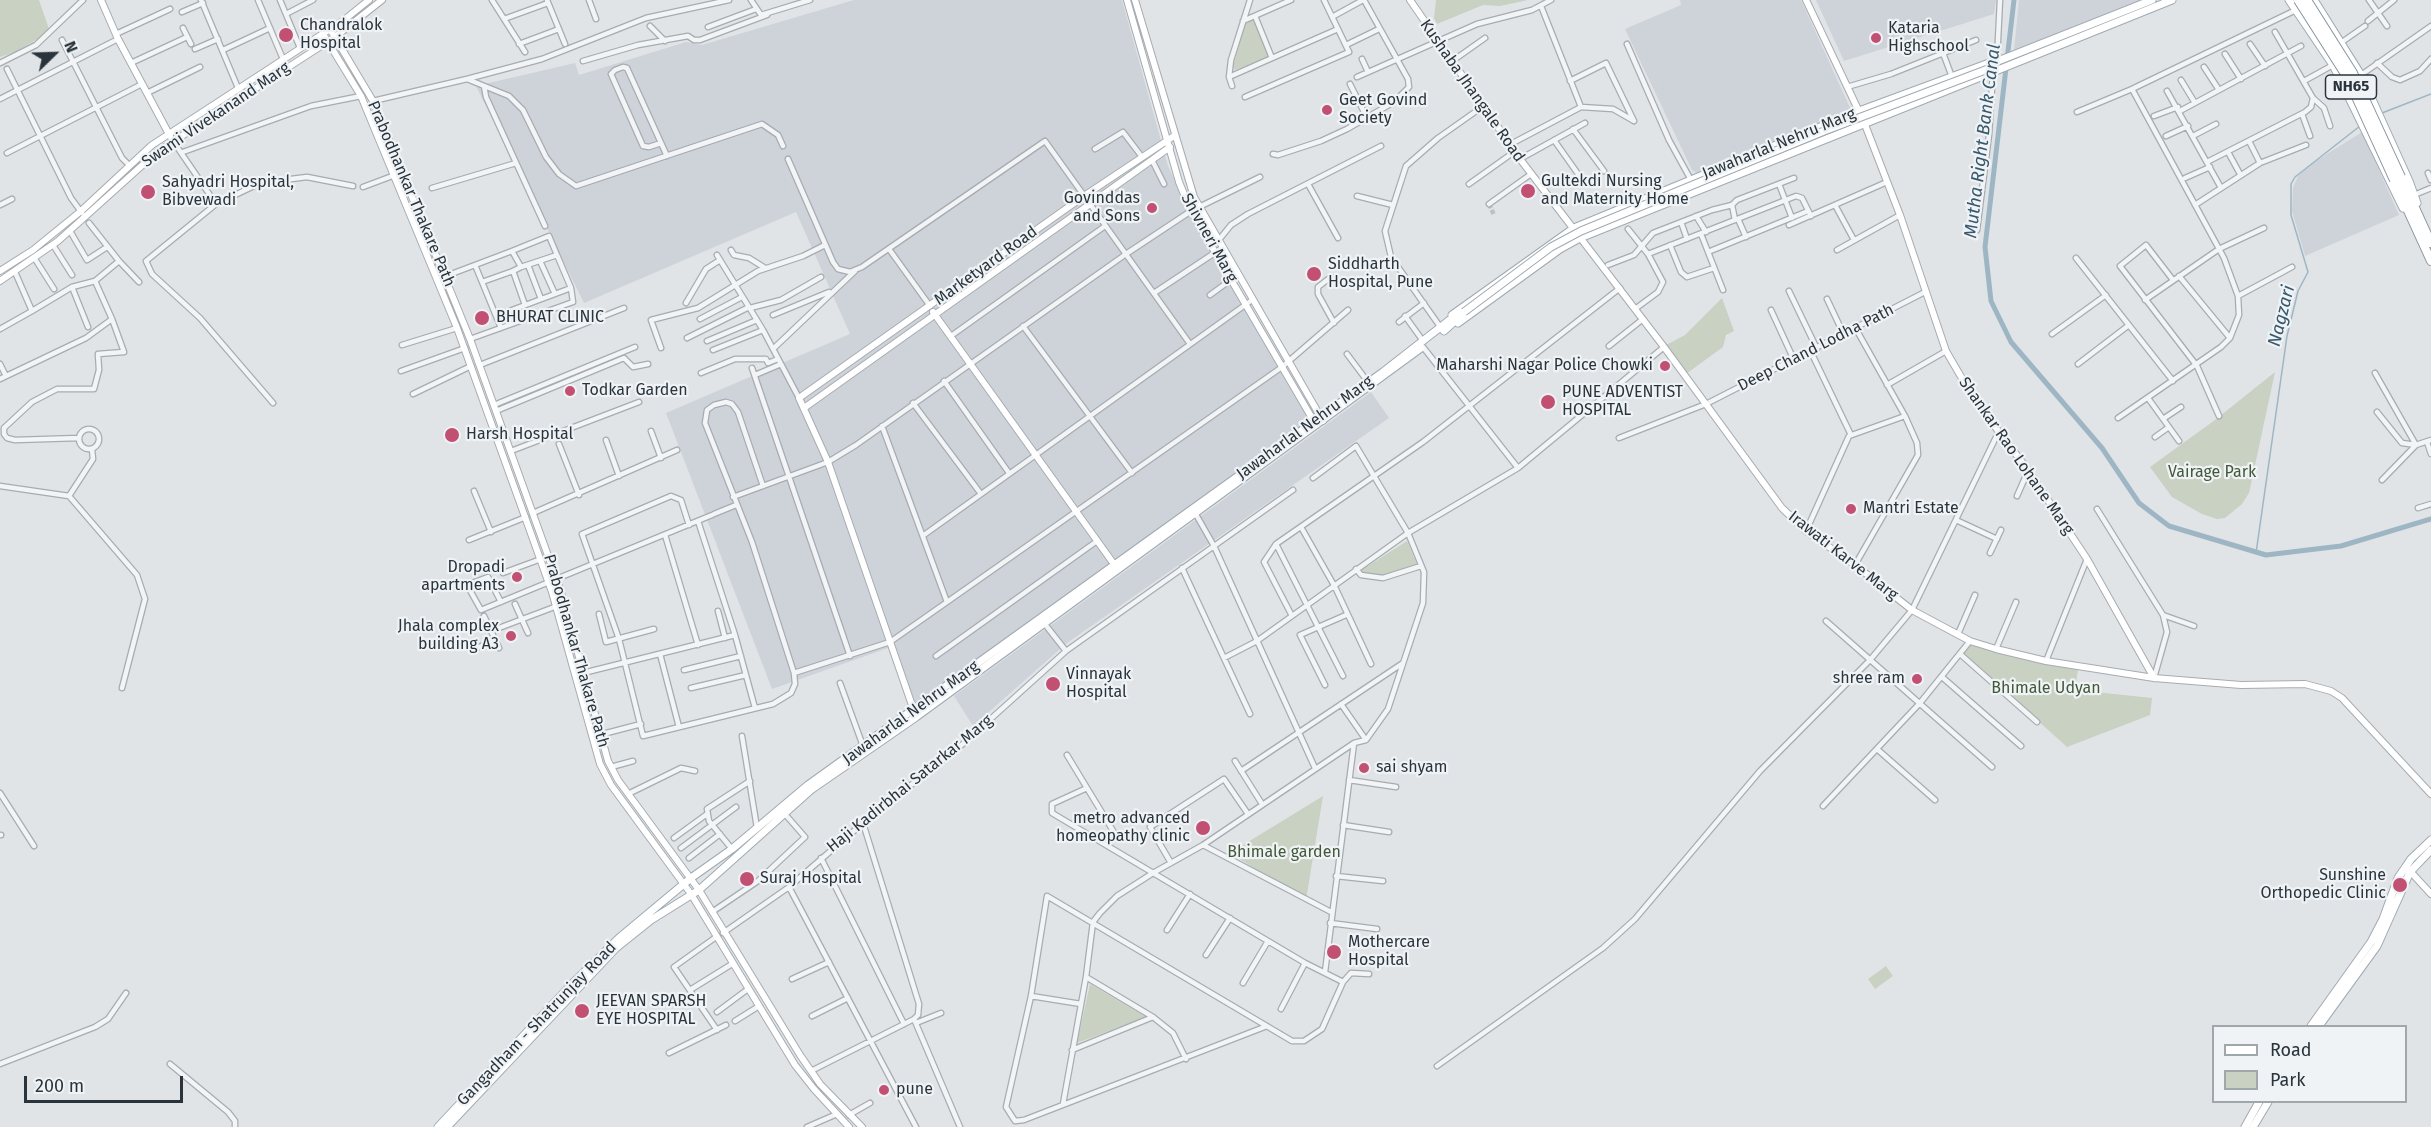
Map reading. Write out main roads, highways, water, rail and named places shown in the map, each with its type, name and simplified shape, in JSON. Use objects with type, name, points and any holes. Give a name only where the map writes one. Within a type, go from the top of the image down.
[{"type":"highway","name":"NH65","points":[[2298,0],[2347,77],[2423,234],[2431,261]]},
{"type":"highway","name":"NH65","points":[[2311,0],[2353,73],[2397,178]]},
{"type":"highway","name":"NH65","points":[[2423,234],[2431,243]]},
{"type":"main road","points":[[102,0],[117,36],[173,141]]},
{"type":"main road","name":"Swami Vivekanand Marg","points":[[0,271],[33,250],[81,211],[129,165],[169,134],[323,34],[369,0]]},
{"type":"main road","name":"Swami Vivekanand Marg","points":[[0,281],[35,259],[69,231],[87,220],[123,186],[135,171],[173,141],[335,37],[382,0]]},
{"type":"main road","name":"Shivneri Marg","points":[[1127,0],[1169,148],[1191,211],[1252,300],[1288,359],[1318,421]]},
{"type":"main road","name":"Shivneri Marg","points":[[1137,0],[1186,180],[1218,241],[1219,250],[1232,279],[1282,367],[1318,421]]},
{"type":"main road","name":"Kushaba Jhangale Road","points":[[1410,0],[1509,145],[1580,238]]},
{"type":"main road","name":"Shankar Rao Lohane Marg","points":[[1806,0],[1864,122],[1900,215],[1946,351],[1974,399],[2028,470],[2087,559],[2154,678]]},
{"type":"main road","points":[[1451,322],[1551,247],[1581,231],[1833,128],[2021,61],[2029,53],[2152,0]]},
{"type":"main road","points":[[2029,53],[2172,0]]},
{"type":"main road","points":[[2289,0],[2334,68],[2391,188],[2423,234]]},
{"type":"main road","points":[[2311,0],[2342,42],[2361,75],[2414,195],[2423,234]]},
{"type":"main road","name":"Prabodhankar Thakare Path","points":[[330,29],[373,101],[460,312],[557,579],[599,735],[611,766],[628,794],[699,890],[723,933],[811,1071],[843,1110],[862,1127]]},
{"type":"main road","name":"Prabodhankar Thakare Path","points":[[323,34],[361,96],[465,348],[557,606],[600,764],[611,785],[692,894],[732,964],[795,1065],[836,1115],[849,1127]]},
{"type":"main road","name":"Jawaharlal Nehru Marg","points":[[668,904],[684,883],[757,828],[785,810],[1423,344],[1451,322],[1452,313],[1574,228],[1859,111],[2019,52],[2029,53]]},
{"type":"main road","points":[[1991,70],[1998,60]]},
{"type":"main road","points":[[2334,68],[2352,60]]},
{"type":"main road","name":"Jawaharlal Nehru Marg","points":[[1318,421],[1368,382],[1423,344],[1441,328],[1451,322],[1460,323],[1560,249],[1580,238],[1991,70]]},
{"type":"main road","name":"Marketyard Road","points":[[1174,136],[1084,196],[799,398],[804,408],[1176,144]]},
{"type":"main road","name":"Irawati Karve Marg","points":[[1580,238],[1620,288],[1782,508],[1806,531],[1856,565],[1912,610],[1970,641],[2046,661],[2154,678],[2207,683],[2305,684],[2325,689],[2342,698],[2431,794]]},
{"type":"main road","points":[[930,306],[1116,568]]},
{"type":"main road","points":[[452,315],[460,312]]},
{"type":"main road","points":[[804,408],[828,462],[915,714]]},
{"type":"main road","name":"Jawaharlal Nehru Marg","points":[[668,904],[699,890],[785,810],[808,785],[915,714],[1044,623],[1116,568]]},
{"type":"main road","points":[[2320,1025],[2377,946],[2408,869],[2431,840]]},
{"type":"main road","points":[[2312,1025],[2371,942],[2383,919],[2398,878],[2431,850]]},
{"type":"main road","points":[[2408,869],[2431,894]]},
{"type":"main road","name":"Gangadham - Shatrunjay Road","points":[[438,1127],[571,985],[619,938],[668,904]]},
{"type":"main road","name":"Gangadham - Shatrunjay Road","points":[[447,1127],[589,975],[616,948],[668,904]]},
{"type":"main road","points":[[2245,1127],[2258,1103]]},
{"type":"main road","points":[[2253,1127],[2267,1103]]},
{"type":"waterway","name":"Mutha Right Bank Canal","points":[[2014,0],[1985,247],[1991,301],[2011,342],[2102,448],[2139,503],[2169,526],[2266,555],[2341,546],[2431,519]]},
{"type":"waterway","name":"Nagzari","points":[[2382,113],[2431,94]]},
{"type":"waterway","name":"Nagzari","points":[[2256,553],[2287,336],[2298,291],[2308,272],[2291,215],[2291,184],[2295,177],[2360,126]]},
{"type":"tunnel","points":[[1489,204],[1494,215]]},
{"type":"place","name":"Chandralok Hospital","points":[[286,35]]},
{"type":"place","name":"Kataria Highschool","points":[[1876,38]]},
{"type":"place","name":"Geet Govind Society","points":[[1327,110]]},
{"type":"place","name":"Gultekdi Nursing and Maternity Home","points":[[1528,191]]},
{"type":"place","name":"Sahyadri Hospital, Bibvewadi","points":[[148,192]]},
{"type":"place","name":"Govinddas and Sons","points":[[1152,208]]},
{"type":"place","name":"Siddharth Hospital, Pune","points":[[1314,274]]},
{"type":"place","name":"BHURAT CLINIC","points":[[482,318]]},
{"type":"place","name":"Maharshi Nagar Police Chowki","points":[[1665,366]]},
{"type":"place","name":"Todkar Garden","points":[[570,391]]},
{"type":"place","name":"PUNE ADVENTIST HOSPITAL","points":[[1548,402]]},
{"type":"place","name":"Harsh Hospital","points":[[452,435]]},
{"type":"place","name":"Mantri Estate","points":[[1851,509]]},
{"type":"place","name":"Dropadi apartments","points":[[517,577]]},
{"type":"place","name":"Jhala complex building A3","points":[[511,636]]},
{"type":"place","name":"shree ram","points":[[1917,679]]},
{"type":"place","name":"Vinnayak Hospital","points":[[1053,684]]},
{"type":"place","name":"sai shyam","points":[[1364,768]]},
{"type":"place","name":"metro advanced homeopathy clinic","points":[[1203,828]]},
{"type":"place","name":"Suraj Hospital","points":[[747,879]]},
{"type":"place","name":"Sunshine Orthopedic Clinic","points":[[2400,885]]},
{"type":"place","name":"Mothercare Hospital","points":[[1334,952]]},
{"type":"place","name":"JEEVAN SPARSH EYE HOSPITAL","points":[[582,1011]]},
{"type":"place","name":"pune","points":[[884,1090]]},
{"type":"park label","name":"Vairage Park","points":[[2212,473]]},
{"type":"park label","name":"Bhimale Udyan","points":[[2046,689]]},
{"type":"park label","name":"Bhimale garden","points":[[1284,853]]}]
